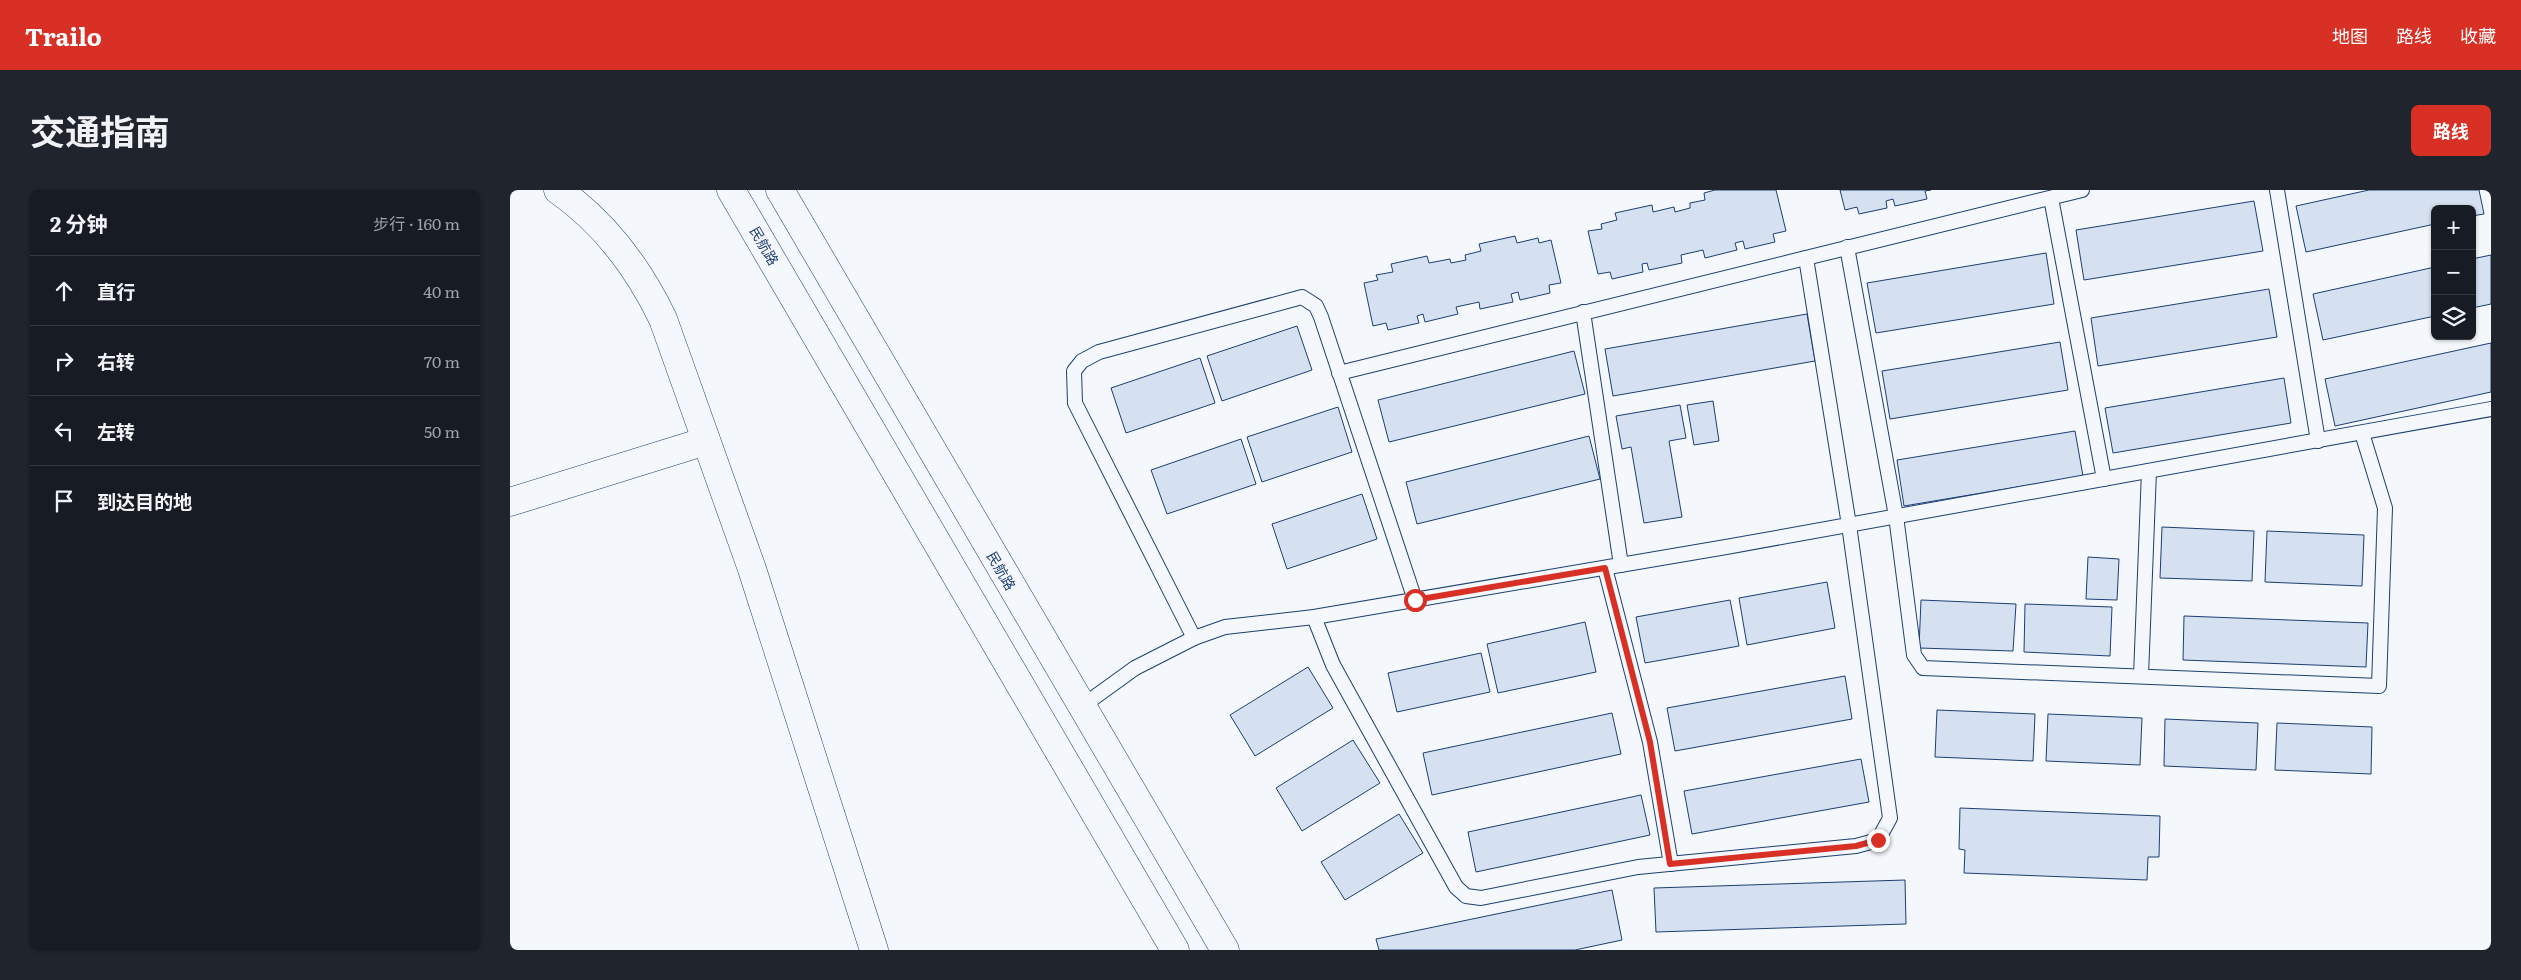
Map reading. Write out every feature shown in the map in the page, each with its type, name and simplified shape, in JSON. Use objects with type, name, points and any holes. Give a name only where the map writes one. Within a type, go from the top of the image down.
[{"type":"main road","points":[[558,190],[597,223],[621,248],[651,294],[663,319],[752,569],[874,950]]},
{"type":"main road","name":"民航路","points":[[731,190],[1175,950]]},
{"type":"main road","name":"民航路","points":[[780,190],[1224,950]]},
{"type":"main road","points":[[510,502],[706,441]]},
{"type":"lane","points":[[1339,373],[2082,190]]},
{"type":"lane","points":[[2277,190],[2318,441]]},
{"type":"lane","points":[[2051,198],[2104,479]]},
{"type":"lane","points":[[1847,247],[1896,516],[1914,655],[1923,668],[2379,686],[2385,508],[2362,432]]},
{"type":"lane","points":[[1314,617],[1333,665],[1456,888],[1466,896],[1481,898],[1638,867],[1856,846],[1878,840],[1890,818],[1849,525],[1806,258]]},
{"type":"lane","points":[[1194,638],[1075,403],[1074,371],[1082,361],[1099,352],[1302,297],[1316,306],[1321,317],[1415,600]]},
{"type":"lane","points":[[1583,312],[1621,565]]},
{"type":"lane","points":[[1082,707],[1135,668],[1194,638],[1225,627],[1314,617],[1605,568],[2491,409]]},
{"type":"lane","points":[[2141,676],[2149,471]]},
{"type":"lane","points":[[1605,568],[1650,742],[1670,864]]},
{"type":"building","points":[[1715,190],[1776,190],[1786,231],[1773,234],[1775,242],[1745,249],[1743,241],[1735,243],[1737,250],[1705,258],[1703,250],[1681,255],[1682,263],[1649,270],[1647,263],[1642,264],[1643,272],[1612,279],[1610,272],[1598,274],[1588,231],[1602,229],[1601,224],[1617,220],[1615,213],[1652,205],[1653,212],[1674,207],[1675,212],[1690,208],[1690,203],[1705,200],[1704,193]]},
{"type":"building","points":[[1840,190],[1931,190],[1925,191],[1927,199],[1895,206],[1893,199],[1886,201],[1887,208],[1859,214],[1857,207],[1845,210]]},
{"type":"building","points":[[2369,190],[2479,190],[2484,214],[2476,215],[2476,205],[2431,205],[2431,225],[2306,252],[2296,206]]},
{"type":"building","points":[[2254,201],[2263,251],[2084,280],[2076,230]]},
{"type":"building","points":[[1515,236],[1517,243],[1538,238],[1539,243],[1551,240],[1561,283],[1549,285],[1550,293],[1520,300],[1518,292],[1511,294],[1513,302],[1480,309],[1479,302],[1456,307],[1458,314],[1425,322],[1423,314],[1417,316],[1419,323],[1388,330],[1386,323],[1373,326],[1364,283],[1378,280],[1376,275],[1393,272],[1391,264],[1427,256],[1429,263],[1450,259],[1451,263],[1466,260],[1465,255],[1481,251],[1479,244]]},
{"type":"building","points":[[2046,253],[2054,304],[1876,333],[1867,283]]},
{"type":"building","points":[[2491,255],[2491,304],[2476,307],[2476,295],[2476,258]]},
{"type":"building","points":[[2431,268],[2431,317],[2323,340],[2313,294]]},
{"type":"building","points":[[2269,289],[2277,337],[2098,366],[2091,318]]},
{"type":"building","points":[[1807,314],[1815,361],[1613,396],[1605,349]]},
{"type":"building","points":[[1297,326],[1312,370],[1222,401],[1207,356]]},
{"type":"building","points":[[2060,342],[2068,390],[1890,419],[1882,371]]},
{"type":"building","points":[[2491,343],[2491,392],[2335,426],[2325,379]]},
{"type":"building","points":[[1574,351],[1585,394],[1389,442],[1378,400]]},
{"type":"building","points":[[1200,358],[1215,403],[1126,433],[1111,388]]},
{"type":"building","points":[[2284,378],[2291,423],[2113,453],[2105,408]]},
{"type":"building","points":[[1713,401],[1719,441],[1694,445],[1687,405]]},
{"type":"building","points":[[1680,405],[1686,438],[1669,441],[1682,517],[1644,523],[1631,447],[1622,449],[1616,416]]},
{"type":"building","points":[[1338,407],[1352,452],[1262,482],[1247,437]]},
{"type":"building","points":[[2075,431],[2083,476],[1904,506],[1897,460]]},
{"type":"building","points":[[1589,436],[1600,479],[1417,524],[1406,482]]},
{"type":"building","points":[[1241,439],[1256,484],[1167,514],[1151,470]]},
{"type":"building","points":[[1362,494],[1377,539],[1287,569],[1272,524]]},
{"type":"building","points":[[2162,527],[2254,531],[2252,581],[2160,578]]},
{"type":"building","points":[[2267,531],[2364,535],[2362,586],[2265,582]]},
{"type":"building","points":[[2088,557],[2119,559],[2117,600],[2086,599]]},
{"type":"building","points":[[1827,582],[1835,628],[1747,645],[1739,598]]},
{"type":"building","points":[[1730,600],[1739,646],[1645,663],[1636,617]]},
{"type":"building","points":[[1921,600],[2016,604],[2013,651],[1919,648]]},
{"type":"building","points":[[2025,604],[2112,607],[2110,656],[2024,652]]},
{"type":"building","points":[[2184,616],[2368,623],[2366,667],[2183,660]]},
{"type":"building","points":[[1585,622],[1596,672],[1498,693],[1487,644]]},
{"type":"building","points":[[1481,653],[1490,692],[1397,712],[1388,673]]},
{"type":"building","points":[[1308,667],[1333,708],[1255,756],[1230,715]]},
{"type":"building","points":[[1845,676],[1852,719],[1675,751],[1667,708]]},
{"type":"building","points":[[1937,710],[2035,714],[2033,761],[1935,757]]},
{"type":"building","points":[[1612,713],[1621,754],[1432,795],[1423,753]]},
{"type":"building","points":[[2048,714],[2142,718],[2140,765],[2046,761]]},
{"type":"building","points":[[2165,719],[2258,723],[2256,770],[2164,766]]},
{"type":"building","points":[[2277,723],[2372,727],[2371,774],[2275,770]]},
{"type":"building","points":[[1353,740],[1380,783],[1302,831],[1276,788]]},
{"type":"building","points":[[1861,759],[1869,802],[1692,834],[1684,791]]},
{"type":"building","points":[[1641,795],[1650,835],[1476,872],[1468,832]]},
{"type":"building","points":[[1960,808],[2160,816],[2159,857],[2148,857],[2147,880],[1964,873],[1965,850],[1959,849]]},
{"type":"building","points":[[1399,814],[1423,853],[1345,900],[1321,862]]},
{"type":"building","points":[[1905,880],[1906,924],[1656,932],[1654,888]]},
{"type":"building","points":[[1612,890],[1622,940],[1575,950],[1379,950],[1376,939]]},
{"type":"route","points":[[1415,600],[1605,568],[1650,742],[1670,864],[1856,846],[1878,840]]}]
